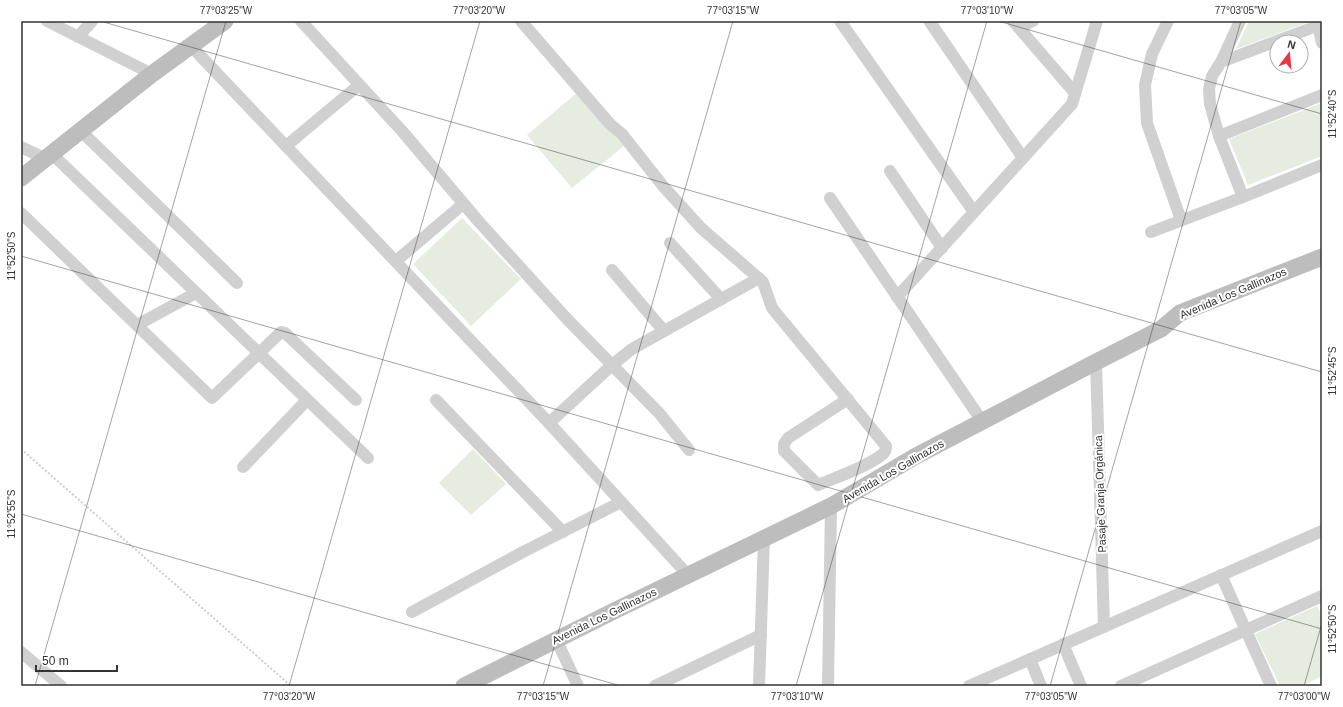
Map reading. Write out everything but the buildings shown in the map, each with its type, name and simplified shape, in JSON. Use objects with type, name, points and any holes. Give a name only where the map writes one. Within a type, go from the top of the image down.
[{"type":"street","points":[[47,21],[152,74]]},
{"type":"street","points":[[78,37],[92,21]]},
{"type":"street","points":[[21,178],[152,74],[225,21]]},
{"type":"street","points":[[301,21],[402,131],[463,204],[567,319],[659,413],[689,450]]},
{"type":"street","points":[[521,21],[610,124],[622,134],[663,186],[701,228],[763,282],[772,308],[848,399],[886,446],[884,453],[866,464],[818,485],[784,451],[784,444],[788,438],[848,399]]},
{"type":"street","points":[[840,21],[974,212]]},
{"type":"street","points":[[1033,21],[1016,25],[1075,93]]},
{"type":"street","points":[[897,297],[1072,104],[1097,21]]},
{"type":"street","points":[[1168,21],[1152,54],[1145,85],[1147,123],[1181,220]]},
{"type":"street","points":[[1240,21],[1212,76],[1209,89],[1210,104],[1219,136],[1243,197]]},
{"type":"street","points":[[930,22],[1023,158]]},
{"type":"street","points":[[1220,62],[1317,23],[1322,43]]},
{"type":"street","points":[[191,46],[550,423],[686,573]]},
{"type":"street","points":[[286,146],[359,85]]},
{"type":"street","points":[[1219,136],[1322,95]]},
{"type":"street","points":[[80,130],[236,283]]},
{"type":"street","points":[[21,147],[48,156],[196,293],[368,458]]},
{"type":"street","points":[[1151,232],[1322,165]]},
{"type":"street","points":[[890,171],[942,248]]},
{"type":"street","points":[[830,198],[982,421]]},
{"type":"street","points":[[396,261],[463,204]]},
{"type":"street","points":[[21,213],[212,398],[281,332],[285,333],[356,400]]},
{"type":"street","points":[[670,244],[721,299]]},
{"type":"street","name":"Avenida Los Gallinazos","points":[[464,686],[686,573],[831,506],[916,456],[1161,329],[1180,313],[1322,257]]},
{"type":"street","points":[[612,270],[664,331]]},
{"type":"street","points":[[550,423],[612,365],[632,349],[759,278]]},
{"type":"street","points":[[137,326],[196,293]]},
{"type":"street","name":"Pasaje Granja Orgánica","points":[[1096,362],[1104,627]]},
{"type":"street","points":[[243,467],[307,400]]},
{"type":"street","points":[[436,400],[563,532]]},
{"type":"street","points":[[412,612],[621,502]]},
{"type":"street","points":[[828,686],[831,506]]},
{"type":"street","points":[[969,686],[1322,531]]},
{"type":"street","points":[[759,686],[764,538]]},
{"type":"street","points":[[1221,575],[1272,686]]},
{"type":"street","points":[[1121,686],[1322,596]]},
{"type":"street","points":[[655,686],[761,635]]},
{"type":"street","points":[[556,639],[578,686]]},
{"type":"street","points":[[1063,644],[1081,686]]},
{"type":"street","points":[[21,652],[61,686]]},
{"type":"street","points":[[1030,659],[1042,686]]},
{"type":"path","points":[[21,450],[291,686]]},
{"type":"shaded area","points":[[1249,21],[1309,21],[1277,34],[1269,34],[1269,37],[1236,49]]},
{"type":"shaded area","points":[[578,92],[624,146],[572,188],[527,135]]},
{"type":"shaded area","points":[[1322,103],[1322,156],[1248,185],[1229,139]]},
{"type":"shaded area","points":[[462,218],[521,279],[471,326],[413,264]]},
{"type":"shaded area","points":[[473,449],[506,484],[471,515],[439,483]]},
{"type":"shaded area","points":[[1317,606],[1322,617],[1322,676],[1302,686],[1280,686],[1255,634]]}]
